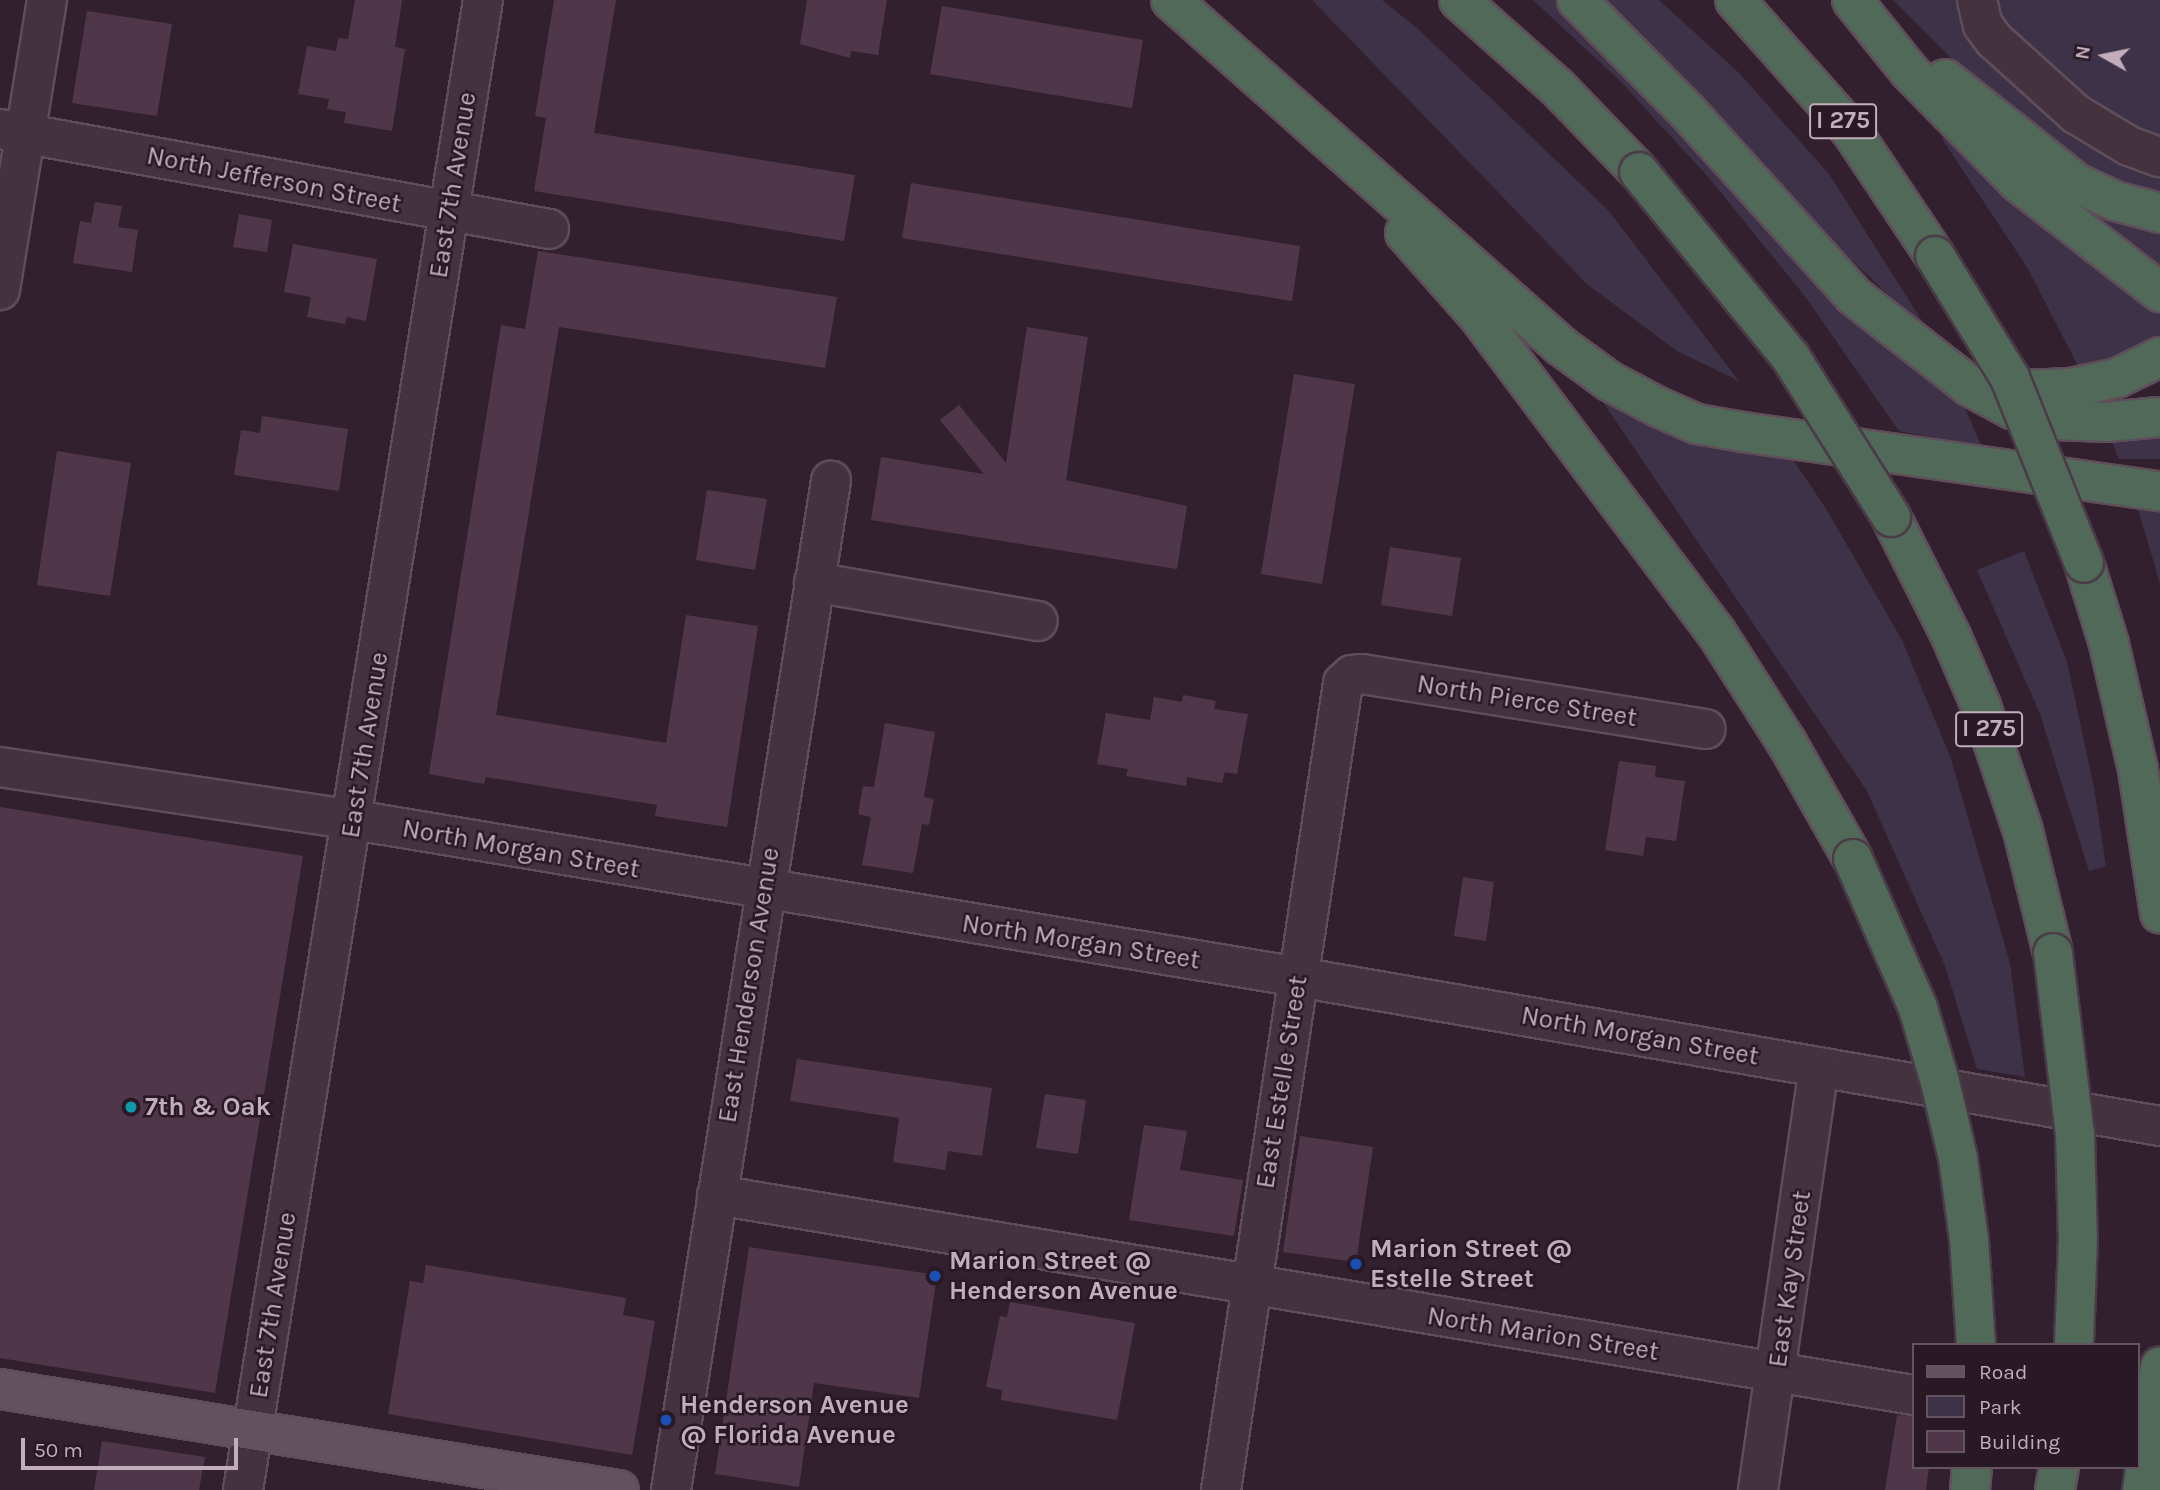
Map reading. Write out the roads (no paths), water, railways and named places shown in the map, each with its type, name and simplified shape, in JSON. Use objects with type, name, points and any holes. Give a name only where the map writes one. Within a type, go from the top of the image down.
[{"type":"highway","points":[[1171,0],[1561,346],[1609,381],[1697,424],[2160,491]]},
{"type":"highway","name":"I 275","points":[[1458,0],[1557,87],[1639,172],[1791,358],[1891,517],[1951,636],[1981,706],[2023,831],[2053,953],[2075,1134],[2078,1239],[2074,1343]]},
{"type":"highway","points":[[1577,0],[1687,111],[1854,296],[1952,372],[1990,399],[2032,415],[2088,422],[2160,417]]},
{"type":"highway","name":"I 275","points":[[1735,0],[1852,132],[1935,256],[2010,378],[2084,563],[2109,645],[2138,770],[2160,913]]},
{"type":"highway","points":[[1854,0],[2036,155],[2076,183],[2115,201],[2160,213]]},
{"type":"highway","points":[[1854,0],[1909,71],[2018,182],[2160,292]]},
{"type":"highway","points":[[1304,119],[1477,314],[1716,632],[1787,743],[1853,859],[1918,1008],[1940,1082],[1958,1158],[1969,1239],[1976,1343]]},
{"type":"highway","points":[[1952,372],[1999,386],[2059,389],[2116,378],[2160,357]]},
{"type":"highway","points":[[2142,1490],[2160,1366]]},
{"type":"highway","points":[[1970,1490],[1972,1469]]},
{"type":"highway","points":[[2055,1490],[2059,1469]]},
{"type":"main road","points":[[0,1389],[619,1490]]},
{"type":"street","points":[[0,290],[13,131],[47,0]]},
{"type":"street","name":"East 7th Avenue","points":[[243,1490],[354,820],[482,0]]},
{"type":"street","points":[[1977,0],[1983,25],[1994,40],[2076,114],[2129,146],[2160,157]]},
{"type":"street","name":"North Jefferson Street","points":[[13,131],[549,229]]},
{"type":"street","name":"East Henderson Avenue","points":[[671,1490],[831,481]]},
{"type":"street","points":[[814,582],[1038,621]]},
{"type":"street","name":"North Pierce Street","points":[[1349,676],[1362,674],[1706,729]]},
{"type":"street","name":"East Estelle Street","points":[[1221,1490],[1340,691],[1349,676]]},
{"type":"street","name":"North Morgan Street","points":[[0,767],[354,820],[764,891],[1298,977],[2160,1126]]},
{"type":"street","name":"East Kay Street","points":[[1758,1490],[1819,1067]]},
{"type":"street","name":"North Marion Street","points":[[717,1195],[1250,1287],[1912,1395]]},
{"type":"street","points":[[2139,1432],[2160,1436]]},
{"type":"place","name":"7th & Oak","points":[[131,1107]]},
{"type":"place","name":"Marion Street @ Estelle Street","points":[[1356,1264]]},
{"type":"place","name":"Marion Street @ Henderson Avenue","points":[[935,1276]]},
{"type":"place","name":"Henderson Avenue @ Florida Avenue","points":[[666,1420]]}]
